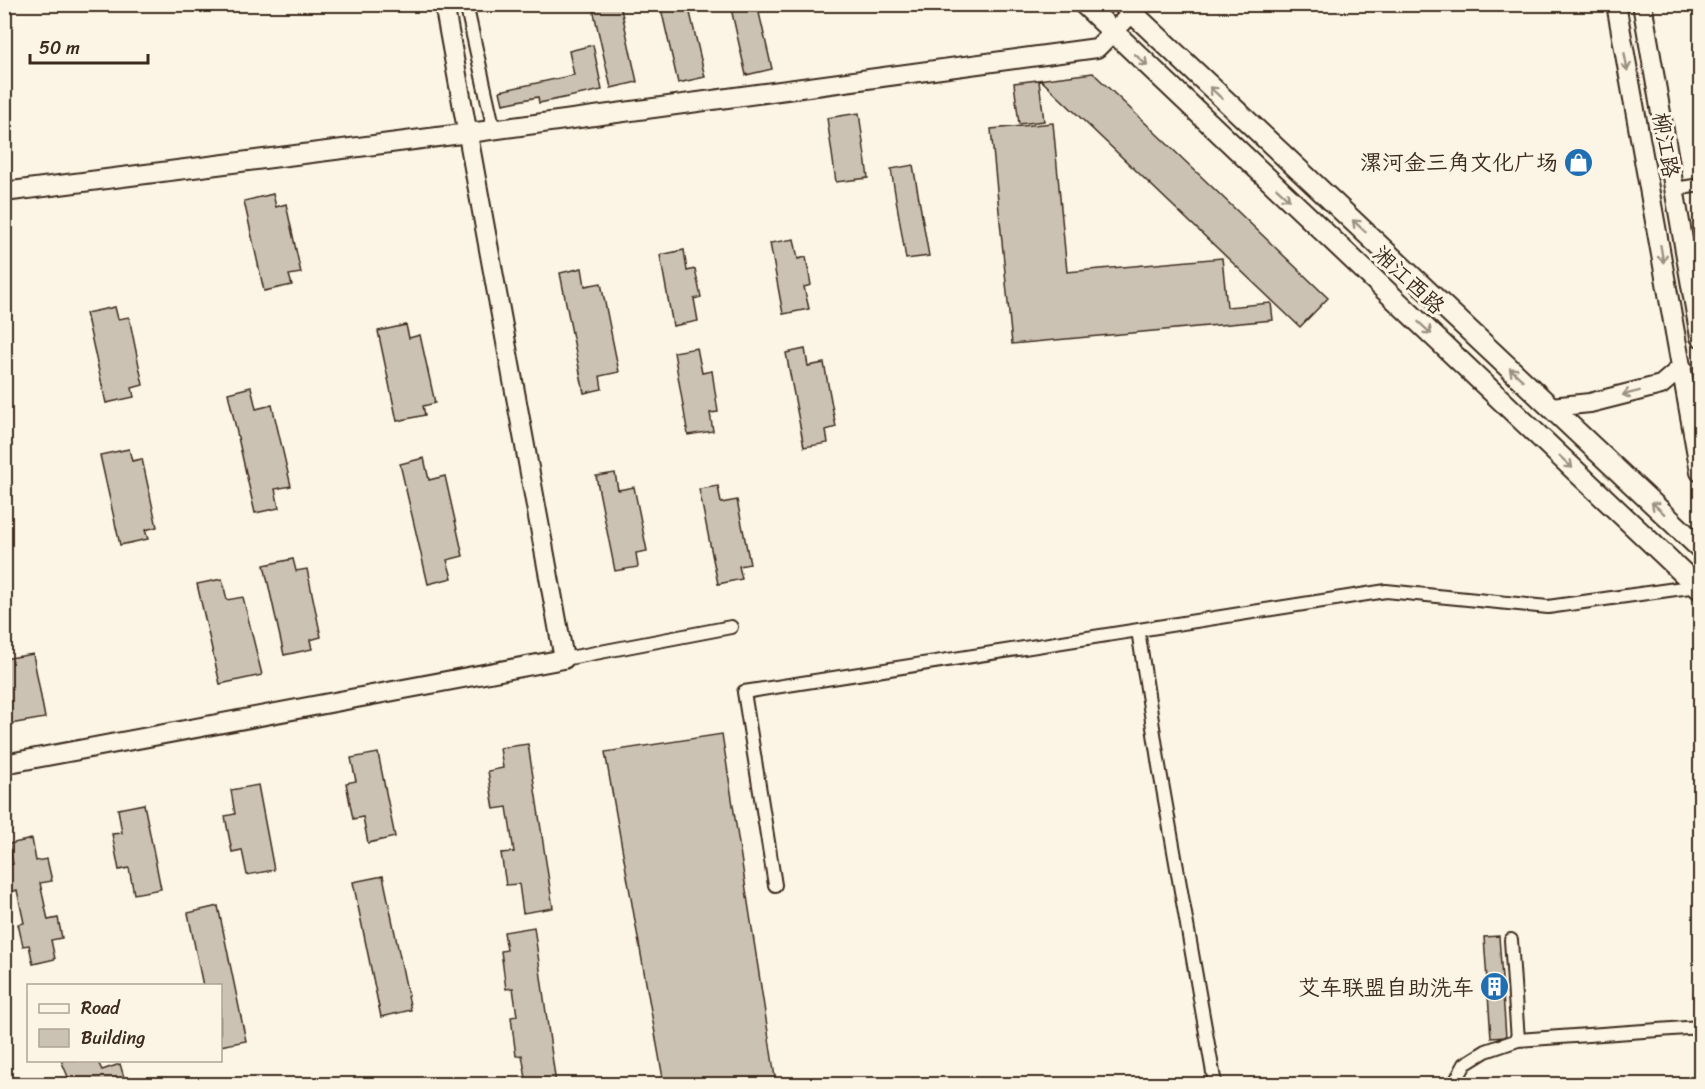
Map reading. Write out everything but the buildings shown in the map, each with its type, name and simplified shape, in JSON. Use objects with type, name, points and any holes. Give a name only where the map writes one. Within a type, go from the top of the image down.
[{"type":"main road","name":"湘江西路","points":[[1084,4],[1699,587]]},
{"type":"main road","name":"湘江西路","points":[[1128,9],[1701,548]]},
{"type":"street","points":[[444,4],[470,133],[564,659]]},
{"type":"street","points":[[466,4],[494,130]]},
{"type":"street","name":"柳江路","points":[[1616,4],[1701,472]]},
{"type":"street","name":"柳江路","points":[[1642,4],[1701,337]]},
{"type":"street","points":[[4,192],[494,130],[1097,48],[1113,33],[1128,9]]},
{"type":"street","points":[[1676,189],[1701,185]]},
{"type":"street","points":[[1551,406],[1590,403],[1661,385],[1682,367]]},
{"type":"street","points":[[775,885],[744,692],[1386,591],[1548,607],[1699,587]]},
{"type":"street","points":[[4,764],[731,627]]},
{"type":"street","points":[[1138,630],[1159,766],[1215,1084]]},
{"type":"street","points":[[1511,940],[1518,1040]]},
{"type":"street","points":[[1454,1084],[1465,1064],[1486,1051],[1518,1040],[1701,1027]]},
{"type":"place","name":"漯河金三角文化广场","points":[[1579,162]]},
{"type":"place","name":"艾车联盟自助洗车","points":[[1495,987]]}]
